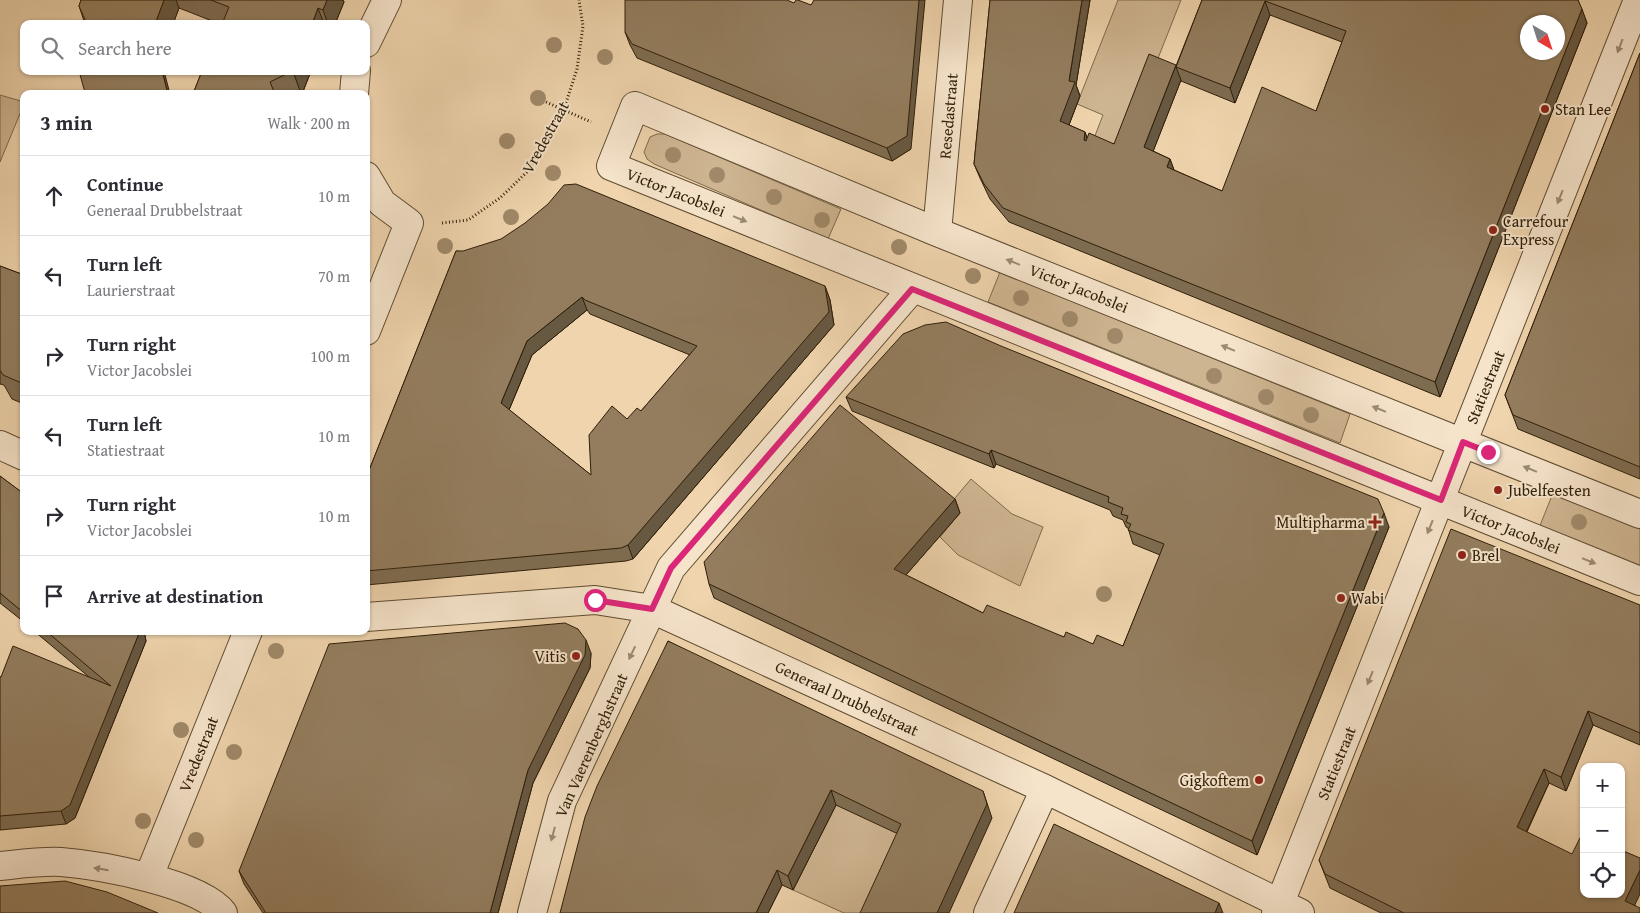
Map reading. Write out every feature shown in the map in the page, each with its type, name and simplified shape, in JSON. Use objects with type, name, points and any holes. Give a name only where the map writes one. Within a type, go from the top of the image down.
[{"type":"street","points":[[370,35],[387,0]]},
{"type":"street","name":"Resedastraat","points":[[937,232],[958,0]]},
{"type":"street","name":"Statiestraat","points":[[1285,910],[1463,442],[1638,0]]},
{"type":"street","points":[[354,90],[356,75]]},
{"type":"street","name":"Victor Jacobslei","points":[[1640,514],[937,232],[635,106],[611,166],[1640,581]]},
{"type":"street","points":[[370,183],[382,203],[409,223],[370,321]]},
{"type":"street","name":"Van Vaerenberghstraat","points":[[532,913],[562,801],[671,568],[912,289]]},
{"type":"street","points":[[0,445],[20,454]]},
{"type":"street","name":"Generaal Drubbelstraat","points":[[370,617],[595,600],[652,609],[1045,789],[1285,910]]},
{"type":"street","name":"Vredestraat","points":[[149,876],[246,635]]},
{"type":"street","points":[[988,913],[1045,789]]},
{"type":"street","points":[[0,866],[61,862],[149,876],[207,900],[223,913]]},
{"type":"path","name":"Vredestraat","points":[[409,223],[468,220],[500,198],[528,171],[564,109],[577,68],[583,26],[579,0]]},
{"type":"path","points":[[546,102],[623,137]]},
{"type":"shaded area","points":[[1118,0],[1181,0],[1119,157],[1091,146],[1103,115],[1077,104]]},
{"type":"shaded area","points":[[0,95],[20,101],[20,114],[0,162]]},
{"type":"shaded area","points":[[657,134],[665,134],[841,209],[828,239],[654,164],[647,159],[644,152],[650,137]]},
{"type":"shaded area","points":[[1000,272],[1350,414],[1340,443],[988,302]]},
{"type":"shaded area","points":[[971,479],[1012,514],[1043,527],[1020,586],[958,555],[940,537],[960,513],[950,504]]},
{"type":"shaded area","points":[[1553,493],[1640,529],[1640,569],[1539,528]]},
{"type":"shaded area","points":[[835,788],[907,837],[872,913],[844,913],[793,890],[831,815]]},
{"type":"building","points":[[81,0],[164,0],[156,20],[85,20],[79,6]]},
{"type":"building","points":[[211,0],[327,0],[323,10],[318,8],[314,20],[224,20],[229,7]]},
{"type":"building","points":[[625,0],[787,0],[794,3],[798,0],[811,5],[814,0],[919,0],[907,136],[887,148],[632,44],[625,32]]},
{"type":"building","points":[[990,0],[1082,0],[1069,81],[1075,82],[1060,121],[1085,132],[1084,140],[1086,141],[1089,133],[1114,144],[1149,54],[1176,65],[1144,147],[1170,159],[1167,167],[1222,191],[1262,87],[1316,111],[1346,31],[1265,1],[1230,88],[1176,67],[1202,0],[1578,0],[1582,9],[1565,52],[1565,15],[1520,15],[1520,60],[1562,60],[1435,382],[1003,208],[984,184],[974,164]]},
{"type":"building","points":[[1640,53],[1640,467],[1513,415],[1505,395]]},
{"type":"building","points":[[80,75],[163,75],[167,90],[85,90]]},
{"type":"building","points":[[200,75],[284,75],[270,82],[273,90],[195,90]]},
{"type":"building","points":[[576,184],[825,286],[829,312],[628,545],[621,548],[370,571],[370,468],[456,251],[463,251],[501,239],[525,223],[548,204],[564,185]],"holes":[[[582,297],[585,300],[697,346],[641,411],[637,408],[627,419],[612,406],[589,435],[591,475],[501,403],[527,341]]]},
{"type":"building","points":[[0,266],[20,274],[20,382],[3,375],[0,370]]},
{"type":"building","points":[[946,322],[1378,499],[1384,513],[1252,841],[709,584],[704,562],[840,405],[955,499],[894,569],[983,613],[987,605],[1064,637],[1066,632],[1093,644],[1097,635],[1123,646],[1164,544],[1128,530],[1131,524],[1126,522],[1128,516],[1121,514],[1123,508],[1108,502],[1109,497],[991,450],[989,454],[846,397],[903,334],[925,325]]},
{"type":"building","points":[[0,476],[20,491],[20,610],[0,593]]},
{"type":"building","points":[[1451,529],[1640,605],[1640,733],[1588,711],[1561,777],[1544,769],[1517,827],[1572,854],[1580,838],[1580,898],[1625,898],[1625,852],[1640,858],[1640,870],[1625,901],[1640,908],[1640,913],[1404,913],[1325,874],[1319,860]]},
{"type":"building","points":[[565,623],[578,629],[586,640],[585,655],[528,770],[490,913],[266,913],[239,871],[329,644]]},
{"type":"building","points":[[51,635],[138,635],[70,805],[61,811],[0,816],[0,677],[13,646],[111,686]]},
{"type":"building","points":[[668,641],[983,791],[987,804],[937,913],[860,913],[901,824],[831,790],[788,876],[777,870],[756,913],[560,913],[585,817],[597,786]]},
{"type":"building","points":[[1054,824],[1219,903],[1215,913],[1014,913]]},
{"type":"building","points":[[65,881],[107,892],[158,913],[0,913],[0,886]]},
{"type":"place","name":"Stan Lee","points":[[1545,109]]},
{"type":"place","name":"Carrefour Express","points":[[1493,230]]},
{"type":"place","name":"Jubelfeesten","points":[[1498,490]]},
{"type":"place","name":"Multipharma","points":[[1375,522]]},
{"type":"place","name":"Brel","points":[[1462,555]]},
{"type":"place","name":"Wabi","points":[[1341,598]]},
{"type":"place","name":"Vitis","points":[[576,656]]},
{"type":"place","name":"Gigkoftem","points":[[1259,780]]},
{"type":"route","points":[[595,600],[652,609],[671,568],[912,289],[1441,500],[1463,442],[1488,452]]}]
